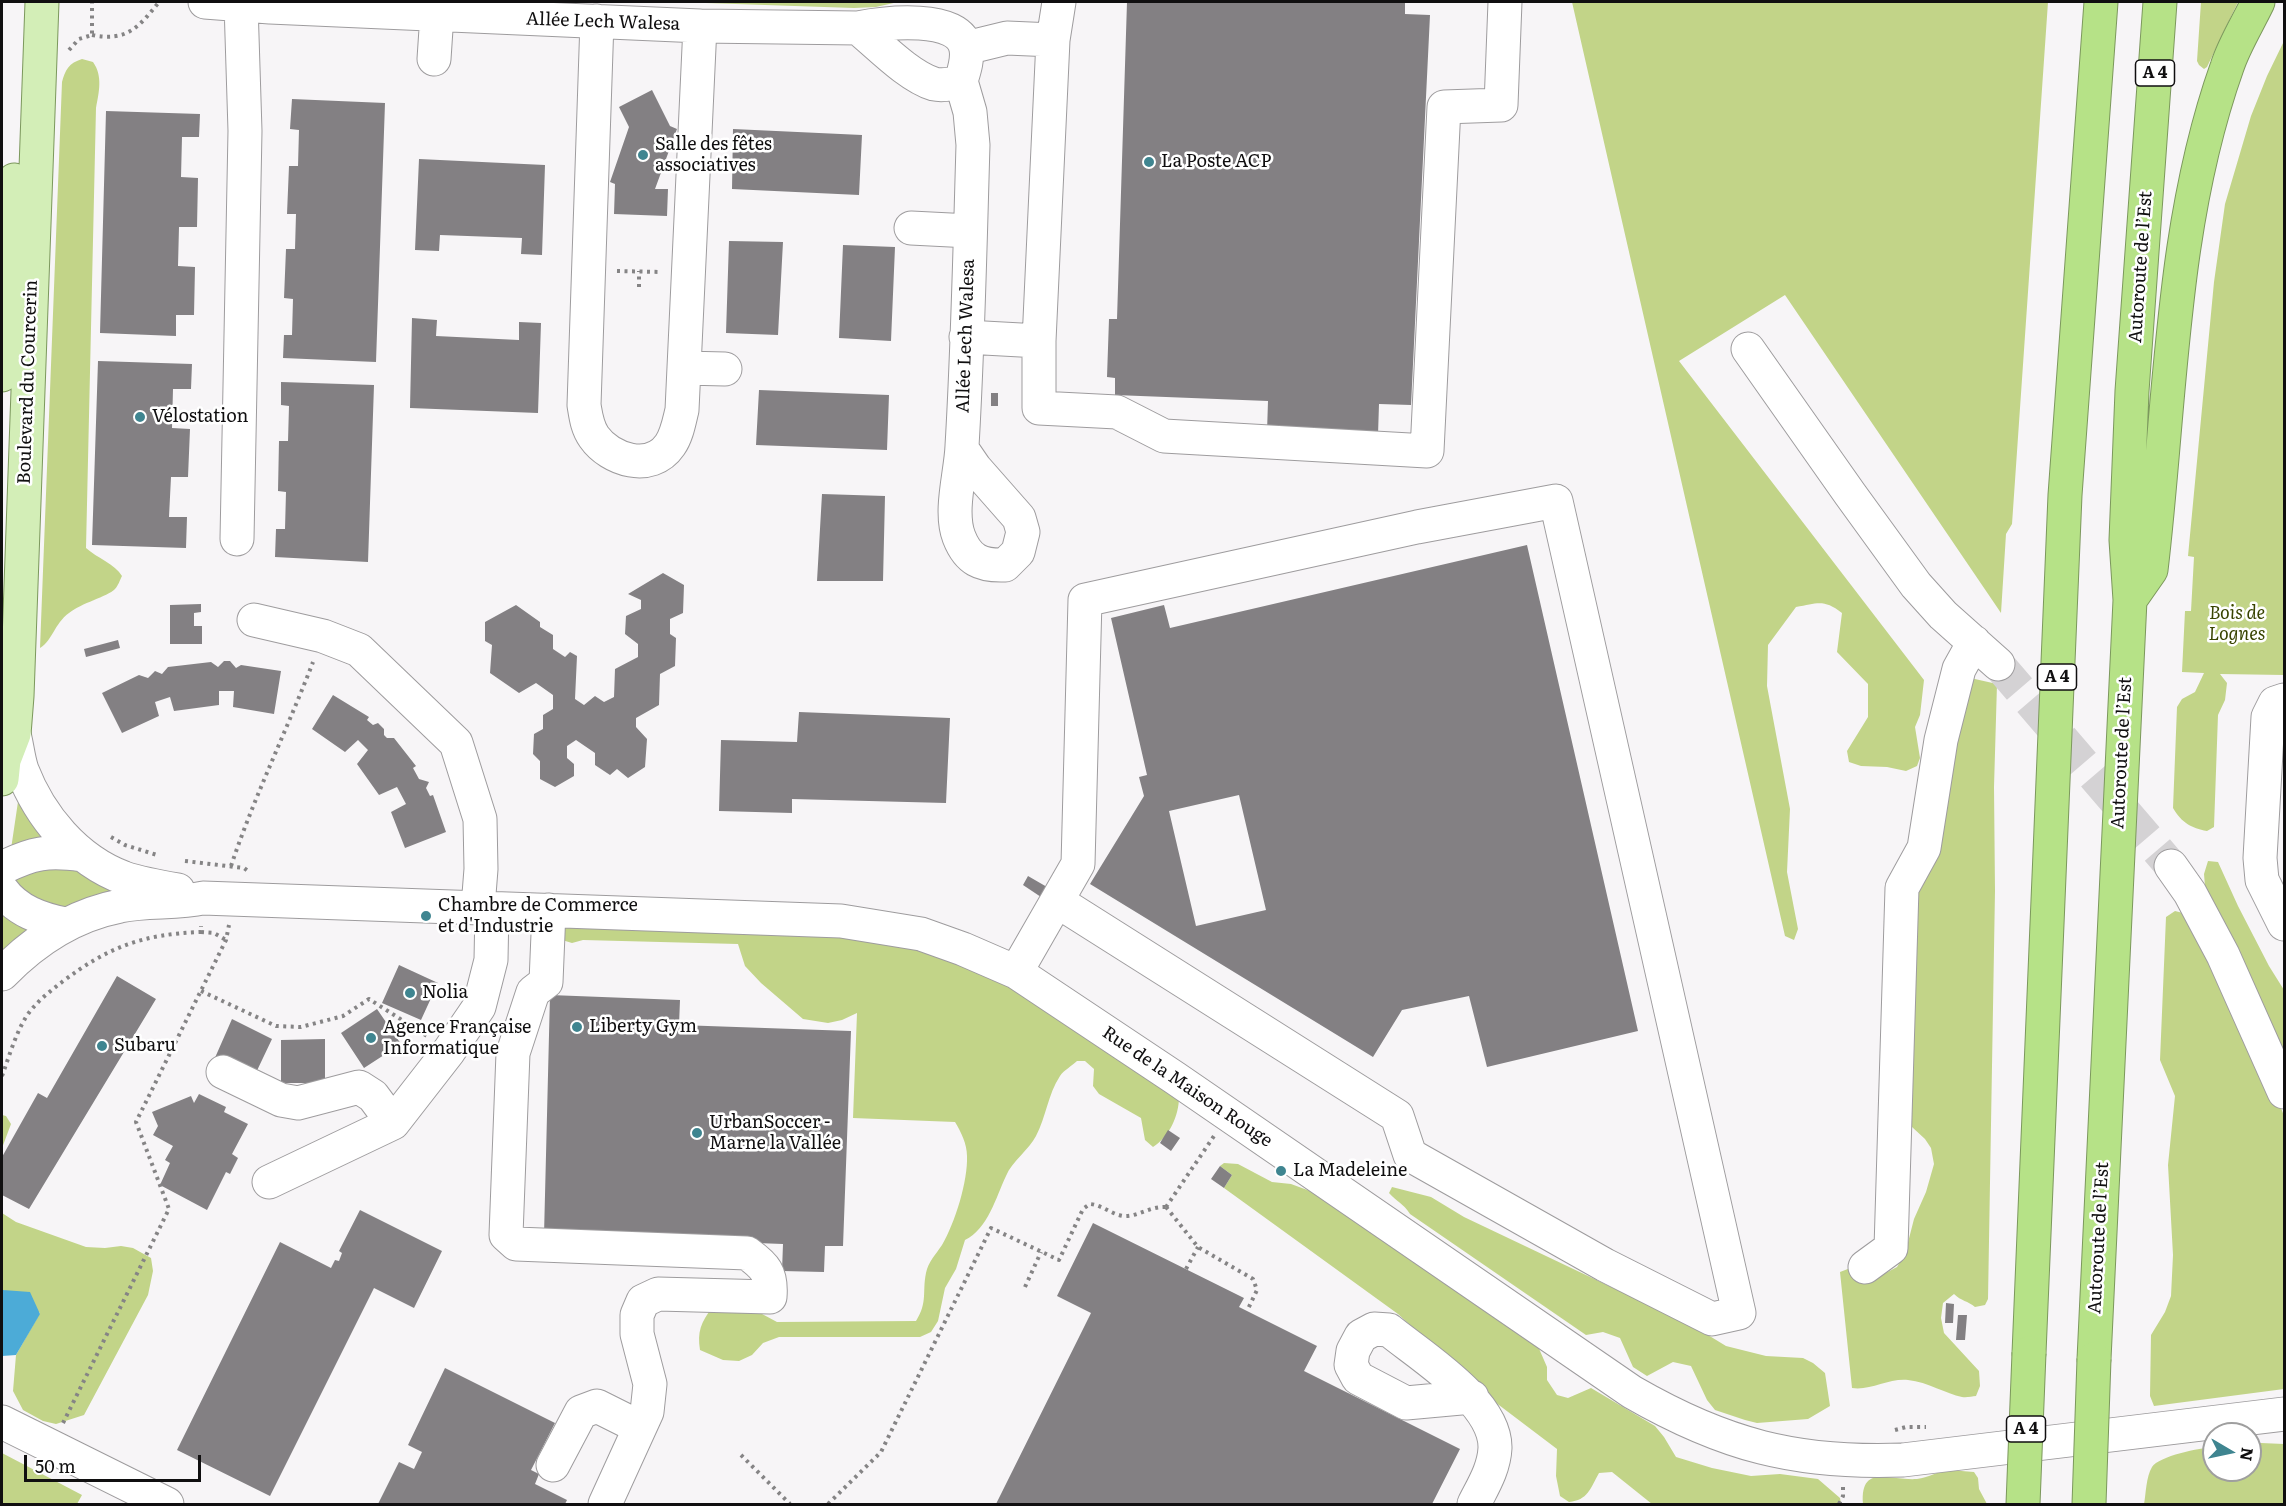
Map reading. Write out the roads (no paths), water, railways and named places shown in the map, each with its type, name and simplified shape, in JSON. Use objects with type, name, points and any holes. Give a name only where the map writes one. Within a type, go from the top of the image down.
[{"type":"highway","name":"A 4","points":[[2023,1504],[2065,495],[2101,2]]},
{"type":"highway","name":"Autoroute de l’Est","points":[[2089,1504],[2130,600],[2126,540],[2132,391],[2160,2]]},
{"type":"highway","points":[[2130,600],[2151,570],[2180,282],[2200,162],[2227,65],[2258,2]]},
{"type":"main road","name":"Boulevard du Courcerin","points":[[2,375],[18,127],[23,2]]},
{"type":"main road","name":"Boulevard du Courcerin","points":[[5,756],[17,696],[42,2]]},
{"type":"street","name":"Allée Lech Walesa","points":[[205,2],[700,26],[858,28],[935,13],[948,28],[959,34],[966,48],[966,64],[961,81],[970,112],[974,145],[962,449]]},
{"type":"street","points":[[1059,2],[1053,40],[1039,341],[1039,408],[1117,412],[1164,436],[1426,451],[1444,107],[1501,105],[1505,2]]},
{"type":"street","points":[[237,538],[245,131],[241,4]]},
{"type":"street","points":[[434,58],[437,14]]},
{"type":"street","points":[[597,21],[584,405],[588,425],[595,438],[610,453],[625,460],[641,462],[657,456],[669,447],[677,431],[682,410],[700,26]]},
{"type":"street","points":[[858,28],[912,72],[933,84],[947,85],[961,81]]},
{"type":"street","points":[[966,48],[1007,38],[1053,40]]},
{"type":"street","points":[[911,228],[970,231]]},
{"type":"street","points":[[966,337],[1039,341]]},
{"type":"street","points":[[1748,349],[1916,585],[1943,615],[1998,664]]},
{"type":"street","points":[[684,368],[725,369]]},
{"type":"street","points":[[1016,972],[1078,864],[1085,600],[1417,527],[1556,501],[1739,1313],[1712,1319],[1605,1265],[1410,1155],[1397,1116],[1057,902]]},
{"type":"street","points":[[254,620],[323,636],[359,650],[456,743],[480,819],[481,869],[490,960],[479,1007],[449,1052],[393,1123],[269,1182]]},
{"type":"street","points":[[1865,1267],[1891,1248],[1902,888],[1924,848],[1941,740],[1959,669],[1974,642]]},
{"type":"street","points":[[2284,700],[2275,703],[2268,717],[2260,858],[2262,880],[2284,924]]},
{"type":"street","points":[[5,756],[21,768],[45,814],[82,855],[123,878],[216,898]]},
{"type":"street","points":[[2,868],[21,858],[38,853],[56,851],[82,855]]},
{"type":"street","points":[[2170,866],[2190,893],[2223,955],[2284,1092]]},
{"type":"street","points":[[2,890],[26,911],[44,920],[65,924]]},
{"type":"street","points":[[2,974],[21,955],[65,924],[120,905],[216,898]]},
{"type":"street","name":"Rue de la Maison Rouge","points":[[216,898],[841,921],[921,934],[1016,972],[1175,1078],[1632,1392],[1702,1429],[1771,1450],[1831,1460],[1903,1460],[2284,1414]]},
{"type":"street","points":[[549,910],[546,982],[533,992],[513,1053],[506,1235],[516,1244],[747,1252],[764,1266],[771,1283],[770,1297],[658,1294],[643,1301],[637,1315],[637,1334],[650,1384],[647,1412],[605,1504]]},
{"type":"street","points":[[223,1072],[281,1100],[298,1103],[359,1087],[373,1096],[393,1123]]},
{"type":"street","points":[[1472,1397],[1488,1419],[1495,1446],[1492,1468],[1474,1504]]},
{"type":"street","points":[[553,1465],[581,1412],[597,1406],[639,1427]]},
{"type":"street","points":[[2,1422],[167,1504]]},
{"type":"water","points":[[3,1290],[30,1292],[40,1314],[16,1355],[2,1356]]},
{"type":"tunnel","points":[[1998,664],[2171,866]]},
{"type":"place","name":"Salle des fêtes associatives","points":[[643,155]]},
{"type":"place","name":"La Poste ACP","points":[[1149,162]]},
{"type":"place","name":"Vélostation","points":[[140,417]]},
{"type":"place","name":"Chambre de Commerce et d'Industrie","points":[[426,916]]},
{"type":"place","name":"Nolia","points":[[410,993]]},
{"type":"place","name":"Liberty Gym","points":[[577,1027]]},
{"type":"place","name":"Agence Française Informatique","points":[[371,1038]]},
{"type":"place","name":"Subaru","points":[[102,1046]]},
{"type":"place","name":"UrbanSoccer - Marne la Vallée","points":[[697,1133]]},
{"type":"place","name":"La Madeleine","points":[[1281,1171]]},
{"type":"park label","name":"Bois de Lognes","points":[[2237,624]]}]
